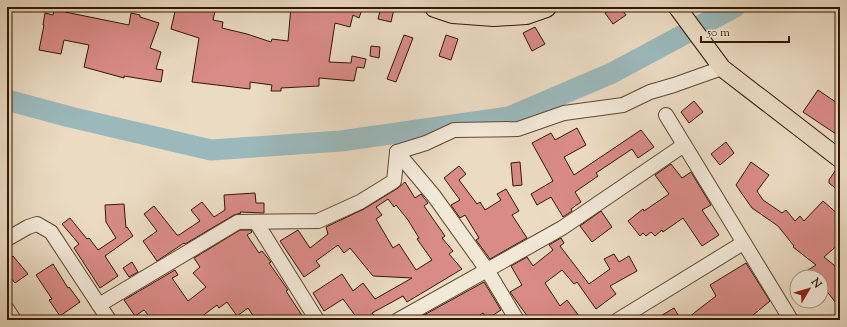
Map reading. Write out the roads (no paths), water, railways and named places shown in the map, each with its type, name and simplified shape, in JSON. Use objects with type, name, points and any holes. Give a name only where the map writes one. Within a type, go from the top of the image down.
[{"type":"highway","points":[[435,7],[453,13],[494,16],[526,14],[546,7]]},
{"type":"main road","points":[[677,7],[722,68],[840,159]]},
{"type":"street","points":[[397,152],[426,143],[454,130],[518,129],[564,113],[623,105],[650,92],[722,68]]},
{"type":"street","points":[[666,115],[791,320]]},
{"type":"street","points":[[398,320],[562,228],[684,145]]},
{"type":"street","points":[[99,305],[238,222],[318,221],[360,202],[394,181],[397,152]]},
{"type":"street","points":[[397,152],[434,196],[487,270],[517,320]]},
{"type":"street","points":[[256,222],[317,320]]},
{"type":"street","points":[[7,239],[28,227],[37,224],[51,232],[109,320]]},
{"type":"street","points":[[618,320],[743,242]]},
{"type":"street","points":[[7,309],[14,320]]},
{"type":"waterway","points":[[7,100],[70,117],[211,150],[341,141],[509,117],[612,73],[735,7]]}]
